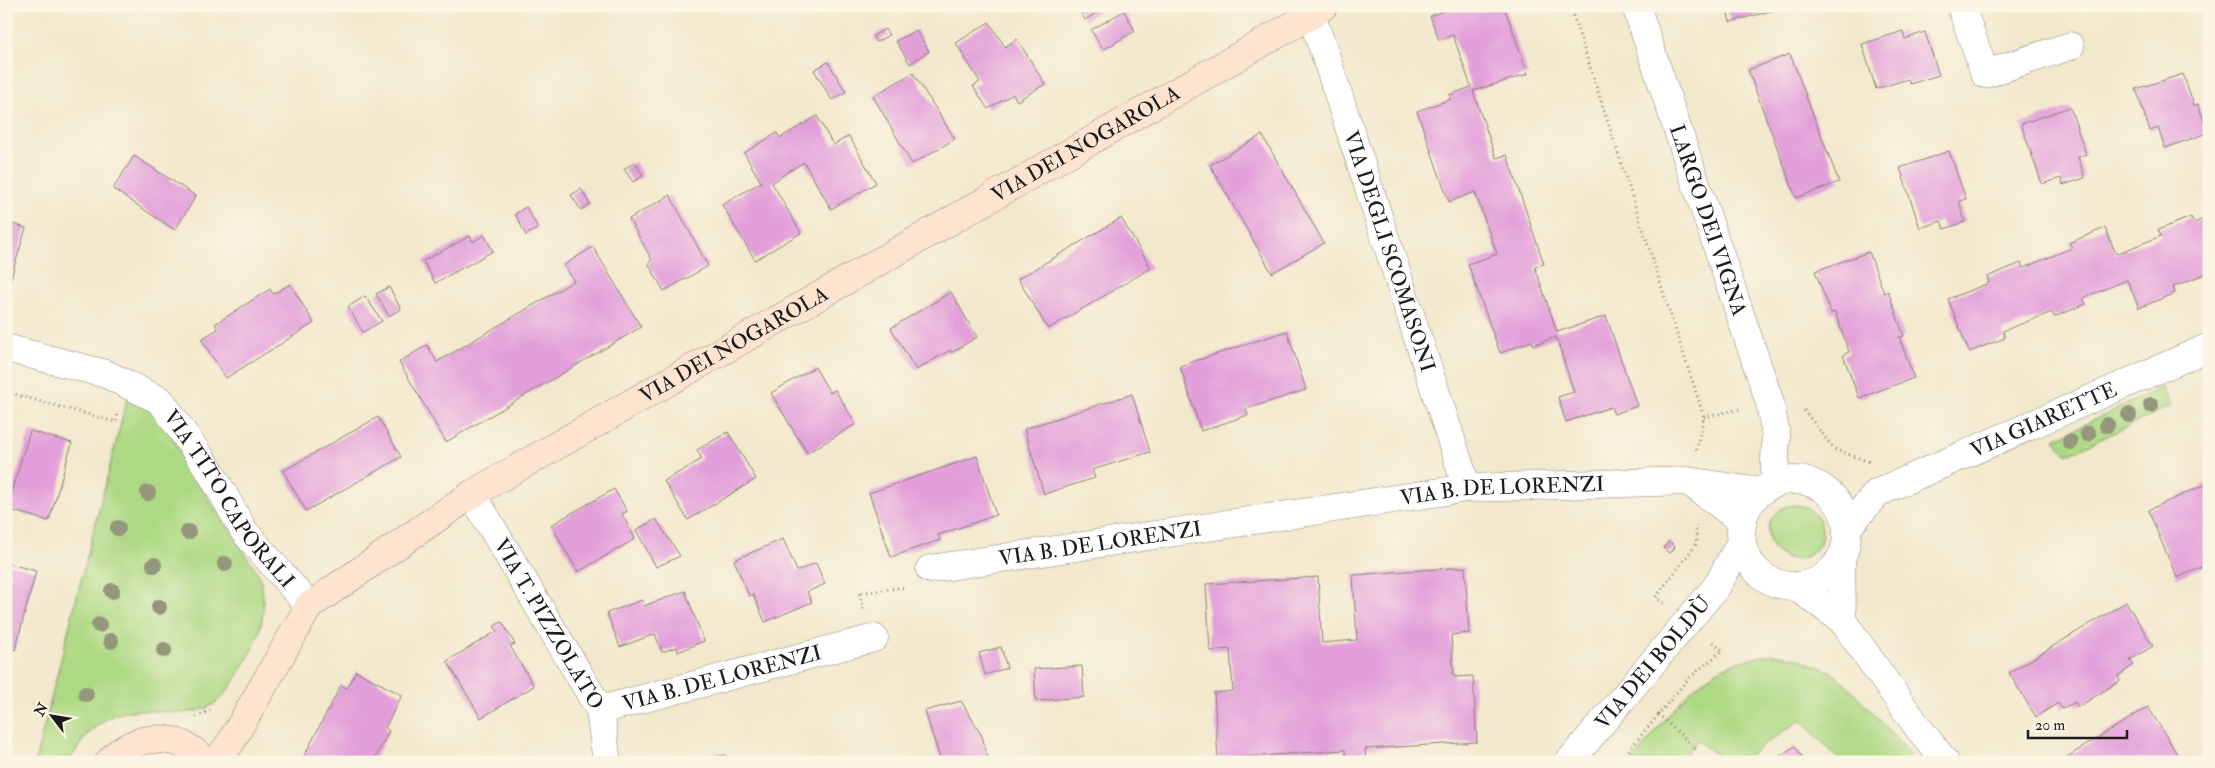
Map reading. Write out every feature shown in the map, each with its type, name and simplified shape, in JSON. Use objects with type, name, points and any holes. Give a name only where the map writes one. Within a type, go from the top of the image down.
[{"type":"street","name":"LARGO DEI VIGNA","points":[[1636,6],[1770,403],[1776,436],[1767,488]]},
{"type":"street","points":[[1961,6],[1985,74],[2070,46]]},
{"type":"street","name":"VIA DEGLI SCOMASONI","points":[[1318,11],[1324,51],[1467,488]]},
{"type":"street","name":"VIA DEI NOGAROLA","points":[[216,762],[231,742],[309,606],[472,494],[1318,11]]},
{"type":"street","name":"VIA GIARETTE","points":[[1847,528],[1877,493],[2209,347]]},
{"type":"street","name":"VIA TITO CAPORALI","points":[[6,348],[106,374],[161,401],[210,471],[244,531],[309,606]]},
{"type":"street","name":"LARGO DEI VIGNA","points":[[1776,436],[1815,484]]},
{"type":"street","points":[[1791,480],[1815,484],[1835,498],[1843,513],[1847,528],[1846,544],[1841,558],[1832,570],[1822,578],[1809,584],[1794,586],[1780,584],[1767,578],[1756,569],[1747,557],[1742,531],[1750,504],[1767,488],[1791,480]]},
{"type":"street","points":[[1688,481],[1742,531]]},
{"type":"street","name":"VIA B. DE LORENZI","points":[[930,568],[1467,488],[1688,481],[1767,488]]},
{"type":"street","name":"VIA GIARETTE","points":[[1815,484],[1877,493]]},
{"type":"street","name":"VIA T. PIZZOLATO","points":[[472,494],[600,710],[607,762]]},
{"type":"street","name":"VIA DEI BOLDÙ","points":[[1570,762],[1717,586],[1742,531]]},
{"type":"street","points":[[1841,558],[1842,620]]},
{"type":"street","name":"VIA DEI BOLDÙ","points":[[1717,586],[1767,578]]},
{"type":"street","points":[[1794,586],[1842,620],[1945,762]]},
{"type":"street","name":"VIA B. DE LORENZI","points":[[600,710],[874,638]]},
{"type":"street","points":[[109,762],[118,751],[137,741],[158,738],[179,742],[197,752],[205,762]]},
{"type":"path","points":[[1570,6],[1704,416],[1688,481],[1687,501],[1693,508],[1697,543],[1656,597]]},
{"type":"path","points":[[6,392],[116,422],[120,406]]},
{"type":"path","points":[[1704,416],[1770,403],[1791,395],[1834,449],[1876,465]]},
{"type":"path","points":[[874,638],[859,593],[931,584],[930,568]]},
{"type":"path","points":[[1619,762],[1688,679],[1723,650]]},
{"type":"path","points":[[1658,714],[1696,749]]},
{"type":"green space","points":[[2162,387],[2171,406],[2067,455],[2055,439]]},
{"type":"green space","points":[[128,395],[149,407],[166,425],[183,459],[256,571],[262,587],[263,613],[261,626],[253,649],[233,683],[220,699],[206,708],[192,712],[177,713],[146,710],[130,711],[113,716],[99,724],[82,741],[69,762],[35,762]]},
{"type":"green space","points":[[1795,505],[1805,507],[1814,513],[1820,522],[1822,532],[1820,542],[1814,551],[1805,557],[1795,559],[1785,557],[1776,551],[1770,542],[1768,532],[1770,522],[1776,513],[1785,507]]},
{"type":"green space","points":[[1773,654],[1797,658],[1832,672],[1846,684],[1912,755],[1905,762],[1842,762],[1800,720],[1739,762],[1725,762],[1697,740],[1679,762],[1632,762],[1680,702],[1703,681],[1729,665]]},
{"type":"building","points":[[1077,6],[1107,6],[1085,20]]},
{"type":"building","points":[[1457,6],[1504,6],[1528,74],[1473,91],[1496,158],[1507,155],[1544,264],[1535,267],[1557,332],[1606,316],[1637,406],[1614,414],[1611,407],[1566,422],[1558,397],[1574,392],[1556,337],[1533,345],[1532,341],[1500,353],[1468,264],[1497,254],[1475,192],[1449,202],[1417,111],[1451,99],[1449,95],[1471,87],[1453,35],[1439,40],[1430,16]]},
{"type":"building","points":[[1726,6],[1773,6],[1774,10],[1730,22]]},
{"type":"building","points":[[1124,11],[1135,31],[1103,50],[1091,30]]},
{"type":"building","points":[[989,22],[1005,47],[1017,39],[1045,84],[1017,101],[1013,94],[988,109],[973,86],[980,82],[956,43]]},
{"type":"building","points":[[885,29],[889,35],[876,42],[873,36]]},
{"type":"building","points":[[916,30],[929,51],[910,64],[896,41]]},
{"type":"building","points":[[1903,31],[1905,39],[1925,32],[1939,75],[1910,84],[1908,79],[1876,89],[1862,44]]},
{"type":"building","points":[[1790,54],[1839,182],[1796,198],[1748,70]]},
{"type":"building","points":[[828,62],[846,92],[832,100],[814,70]]},
{"type":"building","points":[[913,73],[955,139],[912,164],[873,96]]},
{"type":"building","points":[[2183,74],[2194,105],[2198,104],[2208,133],[2165,148],[2158,128],[2150,131],[2136,89]]},
{"type":"building","points":[[2070,107],[2086,154],[2078,157],[2085,178],[2063,185],[2061,178],[2042,184],[2021,124]]},
{"type":"building","points":[[817,116],[833,145],[849,136],[876,183],[831,209],[804,162],[789,171],[772,183],[801,233],[755,260],[722,205],[761,182],[744,153],[777,133],[780,138]]},
{"type":"building","points":[[1262,135],[1324,243],[1272,273],[1210,165]]},
{"type":"building","points":[[1949,151],[1966,199],[1959,201],[1965,222],[1944,229],[1941,221],[1920,228],[1900,168]]},
{"type":"building","points":[[134,156],[196,196],[175,230],[113,189]]},
{"type":"building","points":[[635,162],[643,176],[633,182],[624,169]]},
{"type":"building","points":[[581,189],[590,204],[581,210],[571,195]]},
{"type":"building","points":[[670,195],[708,266],[664,291],[648,263],[652,260],[629,219]]},
{"type":"building","points":[[526,207],[538,228],[526,235],[515,214]]},
{"type":"building","points":[[2191,217],[2194,223],[2209,217],[2209,272],[2173,287],[2175,293],[2139,308],[2127,280],[2083,298],[2086,304],[2054,317],[2052,312],[2003,331],[2005,338],[1969,352],[1948,299],[1989,283],[1987,277],[2021,263],[2023,268],[2072,248],[2069,243],[2105,228],[2116,254],[2161,236],[2158,230]]},
{"type":"building","points":[[1121,218],[1151,268],[1048,329],[1018,279]]},
{"type":"building","points":[[6,222],[26,228],[7,291],[6,291]]},
{"type":"building","points":[[484,235],[493,251],[435,283],[423,261],[470,236],[473,242]]},
{"type":"building","points":[[593,247],[641,327],[446,442],[399,362],[427,345],[437,362],[574,281],[564,265]]},
{"type":"building","points":[[1869,252],[1884,293],[1888,291],[1904,336],[1899,337],[1914,378],[1859,398],[1843,355],[1849,352],[1835,312],[1831,313],[1815,271]]},
{"type":"building","points":[[290,284],[314,323],[226,378],[201,339],[218,329],[215,324],[270,289],[273,294]]},
{"type":"building","points":[[389,287],[401,309],[389,316],[376,294]]},
{"type":"building","points":[[951,292],[977,337],[951,353],[950,350],[916,370],[891,328]]},
{"type":"building","points":[[365,296],[382,321],[363,332],[348,307]]},
{"type":"building","points":[[1287,331],[1306,390],[1246,409],[1248,415],[1201,431],[1180,366]]},
{"type":"building","points":[[815,367],[830,393],[835,390],[856,424],[807,453],[771,393]]},
{"type":"building","points":[[1132,394],[1150,452],[1092,470],[1095,478],[1044,494],[1024,429]]},
{"type":"building","points":[[378,417],[401,457],[306,511],[283,471]]},
{"type":"building","points":[[30,431],[72,443],[49,521],[6,509]]},
{"type":"building","points":[[728,432],[756,479],[688,520],[664,481],[702,459],[697,450]]},
{"type":"building","points":[[977,456],[996,515],[938,535],[940,540],[891,557],[869,493]]},
{"type":"building","points":[[2209,483],[2209,564],[2177,578],[2148,510]]},
{"type":"building","points":[[614,489],[627,511],[622,514],[635,539],[578,572],[551,525]]},
{"type":"building","points":[[656,519],[680,556],[656,567],[636,530]]},
{"type":"building","points":[[783,539],[797,571],[816,563],[825,584],[807,592],[812,602],[765,622],[753,594],[749,596],[734,560]]},
{"type":"building","points":[[1669,541],[1675,547],[1669,553],[1663,548]]},
{"type":"building","points":[[6,563],[36,571],[15,650],[6,647]]},
{"type":"building","points":[[1465,567],[1469,633],[1451,635],[1454,677],[1473,676],[1477,742],[1365,749],[1366,762],[1346,762],[1345,750],[1218,759],[1214,693],[1233,691],[1230,649],[1210,651],[1206,584],[1318,577],[1322,643],[1357,640],[1353,575]]},
{"type":"building","points":[[685,591],[704,641],[678,652],[677,647],[662,652],[655,634],[620,647],[607,613],[642,600],[644,606]]},
{"type":"building","points":[[2126,602],[2153,646],[2130,660],[2134,665],[2118,676],[2120,681],[2078,707],[2075,702],[2062,709],[2058,703],[2036,717],[2009,673]]},
{"type":"building","points":[[502,622],[515,644],[510,646],[534,686],[481,718],[447,661],[497,631],[494,626]]},
{"type":"building","points":[[1001,647],[1007,668],[985,675],[979,653]]},
{"type":"building","points":[[1082,666],[1084,697],[1036,701],[1034,669]]},
{"type":"building","points":[[356,671],[402,695],[385,728],[389,731],[373,762],[301,762],[341,685],[347,688]]},
{"type":"building","points":[[961,701],[982,736],[989,762],[941,762],[925,711]]},
{"type":"building","points":[[2148,707],[2182,762],[2059,762]]},
{"type":"building","points":[[1795,746],[1805,762],[1771,762]]},
{"type":"building","points":[[726,755],[727,762],[677,762],[677,761]]}]
